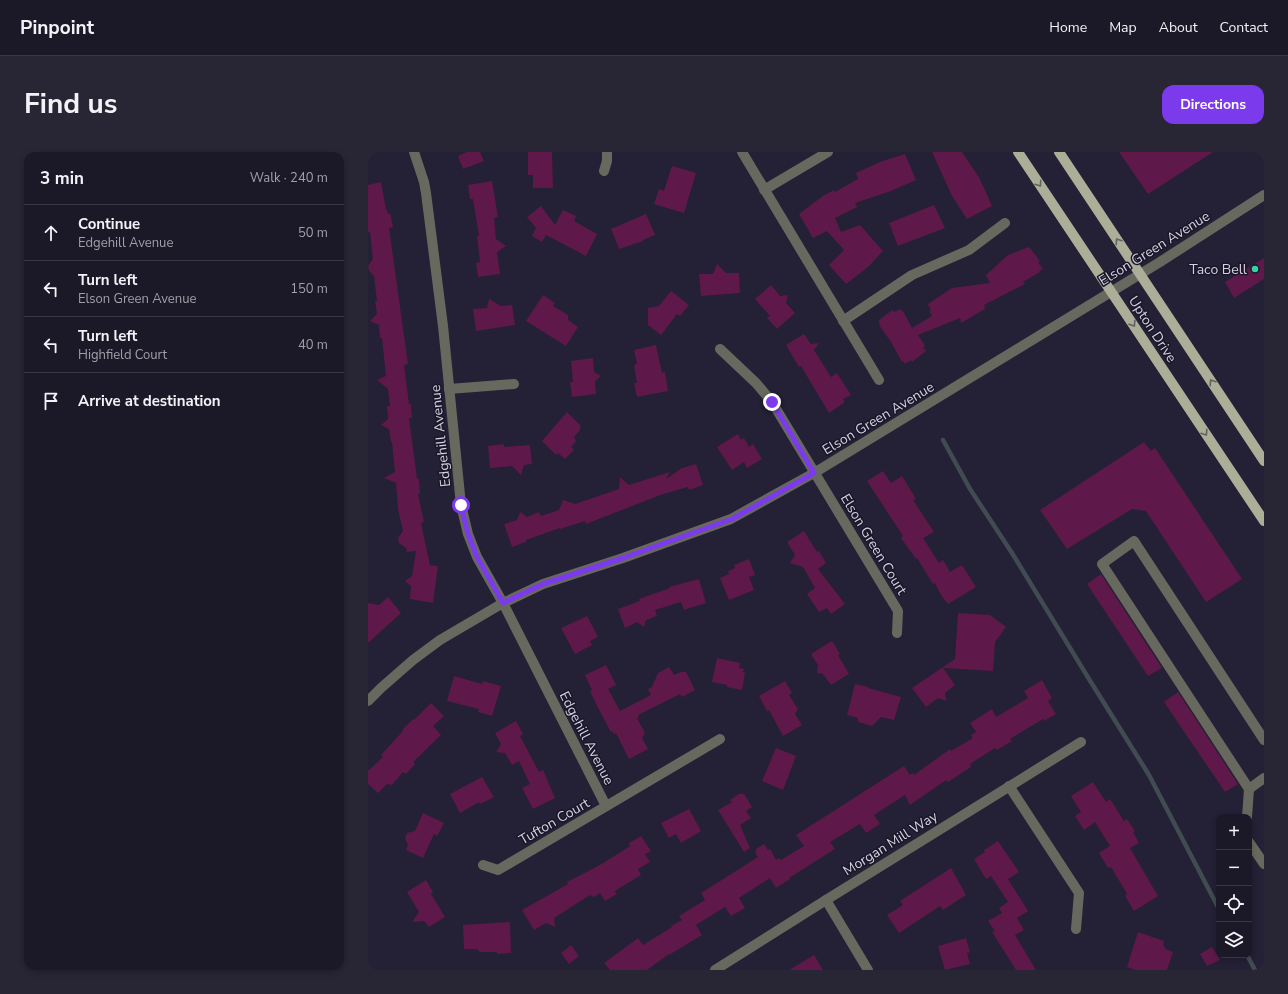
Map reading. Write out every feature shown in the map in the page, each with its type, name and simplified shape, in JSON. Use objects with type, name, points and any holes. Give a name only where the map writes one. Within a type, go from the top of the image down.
[{"type":"main road","name":"Upton Drive","points":[[1018,152],[1264,521]]},
{"type":"main road","name":"Upton Drive","points":[[1059,152],[1264,461]]},
{"type":"street","name":"Edgehill Avenue","points":[[414,152],[426,193],[442,318],[461,505],[466,527],[477,557],[503,603],[606,806]]},
{"type":"street","points":[[604,171],[607,161],[607,152]]},
{"type":"street","points":[[742,152],[879,380]]},
{"type":"street","points":[[764,190],[828,152]]},
{"type":"street","name":"Elson Green Avenue","points":[[368,701],[413,660],[440,640],[503,603],[543,584],[623,558],[732,519],[814,473],[1112,292],[1264,195]]},
{"type":"street","points":[[843,321],[912,275],[969,250],[1005,223]]},
{"type":"street","name":"Elson Green Court","points":[[720,349],[756,383],[772,402],[898,610],[896,632]]},
{"type":"street","points":[[449,389],[514,384]]},
{"type":"street","points":[[1247,814],[1249,789],[1102,564],[1134,541],[1264,740]]},
{"type":"street","name":"Tufton Court","points":[[483,865],[498,870],[720,739]]},
{"type":"street","name":"Morgan Mill Way","points":[[715,970],[1080,742]]},
{"type":"street","points":[[1249,789],[1264,778]]},
{"type":"street","points":[[1009,786],[1079,893],[1076,929]]},
{"type":"street","points":[[1252,846],[1264,864]]},
{"type":"street","points":[[826,900],[868,970]]},
{"type":"building","points":[[467,152],[480,152],[484,161],[463,169],[458,156]]},
{"type":"building","points":[[528,152],[552,152],[553,188],[533,188],[533,175],[528,175]]},
{"type":"building","points":[[932,152],[962,152],[980,179],[992,206],[967,219],[952,196]]},
{"type":"building","points":[[1119,152],[1213,152],[1148,194]]},
{"type":"building","points":[[905,154],[916,180],[891,191],[855,203],[857,207],[835,218],[841,232],[860,225],[883,251],[868,267],[846,284],[829,265],[844,250],[827,231],[813,238],[799,214],[823,196],[834,190],[835,192],[858,179],[856,173],[880,162]]},
{"type":"building","points":[[672,166],[696,173],[684,213],[654,204],[659,189],[664,191]]},
{"type":"building","points":[[492,181],[498,217],[494,218],[496,239],[506,246],[497,252],[500,274],[478,277],[476,263],[480,262],[477,236],[479,236],[473,199],[470,199],[468,185]]},
{"type":"building","points":[[381,182],[386,210],[388,214],[390,213],[393,227],[389,228],[408,364],[404,365],[409,404],[411,404],[412,418],[409,418],[417,479],[419,479],[420,494],[418,494],[424,522],[421,523],[430,565],[438,566],[433,603],[410,599],[411,586],[405,581],[412,576],[416,551],[407,552],[406,548],[399,543],[398,538],[403,531],[398,509],[396,483],[384,478],[395,472],[389,429],[381,425],[388,419],[387,406],[390,406],[388,389],[377,380],[386,376],[382,338],[380,338],[379,325],[370,321],[377,314],[375,301],[377,301],[374,276],[369,271],[368,266],[373,259],[370,232],[368,232],[368,185]]},
{"type":"building","points":[[934,205],[945,228],[898,246],[889,223]]},
{"type":"building","points":[[541,206],[555,225],[563,210],[576,216],[574,221],[597,234],[586,256],[546,235],[542,242],[532,236],[536,228],[527,217]]},
{"type":"building","points":[[646,214],[655,235],[643,241],[619,249],[611,229]]},
{"type":"building","points":[[1029,247],[1040,261],[1038,262],[1043,269],[1039,271],[1040,272],[1023,282],[1025,284],[984,305],[985,309],[961,323],[960,318],[918,335],[925,346],[923,347],[926,351],[912,362],[911,360],[905,364],[903,361],[902,362],[878,321],[892,310],[894,312],[900,309],[903,311],[912,328],[932,316],[929,311],[931,311],[928,304],[952,288],[990,283],[986,275],[1008,255]]},
{"type":"building","name":"Taco Bell","points":[[1264,258],[1264,279],[1234,298],[1225,282]]},
{"type":"building","points":[[717,264],[726,273],[739,273],[740,293],[701,296],[699,274],[713,274]]},
{"type":"building","points":[[771,285],[780,296],[788,295],[786,303],[795,313],[777,329],[767,318],[770,316],[755,299]]},
{"type":"building","points":[[671,291],[689,305],[680,316],[677,314],[661,335],[648,325],[648,308],[659,306]]},
{"type":"building","points":[[543,295],[555,303],[553,306],[568,315],[568,320],[578,327],[566,346],[526,321]]},
{"type":"building","points":[[489,299],[501,306],[512,305],[515,325],[476,331],[473,309],[487,308]]},
{"type":"building","points":[[804,334],[811,344],[819,343],[814,350],[831,377],[837,373],[851,395],[843,399],[845,402],[829,413],[801,366],[799,367],[786,345]]},
{"type":"building","points":[[656,345],[662,373],[665,372],[668,391],[637,397],[634,383],[637,383],[634,366],[637,363],[634,350]]},
{"type":"building","points":[[593,358],[594,372],[601,376],[595,381],[596,394],[572,397],[570,382],[573,382],[571,361]]},
{"type":"building","points":[[567,412],[580,425],[580,430],[574,437],[576,441],[571,447],[574,450],[565,459],[558,453],[556,455],[542,441]]},
{"type":"building","points":[[738,434],[741,440],[744,438],[749,447],[753,444],[762,459],[747,468],[744,462],[732,470],[717,447]]},
{"type":"building","points":[[1144,442],[1151,451],[1155,448],[1242,579],[1206,602],[1146,511],[1132,509],[1067,549],[1040,510]]},
{"type":"building","points":[[504,444],[504,447],[530,445],[532,464],[524,465],[521,475],[512,466],[490,468],[488,446]]},
{"type":"building","points":[[696,464],[703,485],[689,490],[688,487],[663,494],[586,524],[585,521],[560,528],[526,540],[526,542],[512,547],[504,524],[517,520],[520,512],[527,517],[539,512],[541,516],[559,510],[563,500],[575,504],[619,489],[620,477],[629,485],[670,472],[666,479],[682,468]]},
{"type":"building","points":[[883,471],[891,483],[902,476],[916,499],[913,500],[934,532],[923,538],[939,563],[943,560],[950,572],[962,565],[976,587],[948,604],[941,595],[935,583],[933,584],[917,558],[916,559],[901,538],[903,536],[867,481]]},
{"type":"building","points":[[804,531],[826,563],[818,569],[845,604],[831,614],[827,608],[819,612],[807,594],[815,588],[803,567],[790,563],[795,555],[787,542]]},
{"type":"building","points":[[749,559],[755,575],[749,577],[754,590],[729,600],[720,578],[729,574],[728,571],[735,568],[734,565]]},
{"type":"building","points":[[1101,574],[1162,668],[1148,676],[1087,584]]},
{"type":"building","points":[[699,579],[706,603],[684,610],[681,602],[655,610],[657,616],[646,620],[644,627],[637,622],[625,628],[618,609],[640,601],[639,599],[670,588],[669,587]]},
{"type":"building","points":[[388,597],[401,613],[368,643],[368,603],[379,605]]},
{"type":"building","points":[[958,613],[990,615],[1006,627],[995,642],[993,671],[943,668],[955,685],[945,693],[946,701],[938,698],[926,707],[912,688],[955,659]]},
{"type":"building","points":[[587,616],[598,637],[590,641],[592,645],[575,654],[561,628]]},
{"type":"building","points":[[832,641],[849,674],[831,685],[823,674],[817,673],[818,665],[811,654]]},
{"type":"building","points":[[717,658],[740,663],[739,668],[744,669],[743,672],[745,673],[742,690],[712,682]]},
{"type":"building","points":[[606,665],[616,685],[608,689],[620,711],[651,695],[648,689],[652,687],[658,673],[669,667],[674,675],[681,672],[686,672],[695,690],[682,697],[680,694],[638,715],[639,717],[637,718],[645,733],[642,738],[648,749],[629,759],[616,733],[614,734],[612,731],[611,732],[596,704],[590,691],[592,690],[585,675]]},
{"type":"building","points":[[454,676],[482,684],[483,681],[501,686],[492,716],[478,712],[479,709],[447,701]]},
{"type":"building","points":[[1042,680],[1052,698],[1048,701],[1056,714],[1044,721],[1043,719],[1010,739],[1012,741],[997,750],[995,748],[970,764],[971,767],[948,782],[946,780],[910,805],[905,795],[874,815],[880,824],[866,833],[860,824],[830,842],[835,849],[776,888],[770,878],[739,898],[745,908],[731,916],[725,907],[696,925],[702,935],[669,954],[647,970],[610,970],[604,963],[638,938],[643,945],[682,920],[679,916],[705,900],[701,893],[758,857],[756,854],[756,849],[764,844],[768,850],[770,849],[776,860],[779,858],[781,860],[804,846],[796,835],[904,766],[910,775],[913,773],[914,775],[950,749],[951,751],[973,738],[971,735],[976,732],[970,723],[992,709],[996,717],[1028,698],[1024,691]]},
{"type":"building","points":[[785,681],[792,693],[789,695],[798,709],[795,714],[802,725],[783,736],[769,710],[767,711],[759,696]]},
{"type":"building","points":[[855,684],[901,697],[894,720],[881,717],[872,726],[858,722],[858,718],[847,715]]},
{"type":"building","points":[[1178,692],[1238,784],[1225,792],[1164,702]]},
{"type":"building","points":[[431,703],[444,716],[433,726],[441,735],[413,762],[415,764],[406,774],[403,772],[392,785],[387,784],[378,793],[368,784],[368,771],[383,757],[381,755],[403,731],[402,730]]},
{"type":"building","points":[[516,721],[523,734],[520,736],[539,772],[543,770],[555,798],[533,809],[522,788],[530,784],[519,761],[512,765],[505,753],[496,752],[501,744],[495,733]]},
{"type":"building","points":[[776,748],[796,756],[783,790],[762,781]]},
{"type":"building","points":[[482,777],[494,797],[480,804],[479,802],[460,813],[450,794]]},
{"type":"building","points":[[1093,782],[1106,802],[1110,799],[1124,821],[1127,819],[1135,831],[1133,832],[1139,843],[1130,848],[1158,896],[1134,911],[1125,896],[1127,894],[1111,867],[1108,868],[1099,853],[1110,846],[1095,822],[1084,830],[1075,816],[1081,812],[1071,796]]},
{"type":"building","points":[[739,794],[744,794],[752,807],[746,811],[751,818],[740,825],[750,848],[744,852],[718,810],[732,802],[730,800]]},
{"type":"building","points":[[689,809],[701,831],[681,843],[676,834],[669,838],[661,823]]},
{"type":"building","points":[[423,813],[444,823],[437,836],[434,834],[423,858],[406,850],[408,845],[405,838],[407,833],[415,831]]},
{"type":"building","points":[[641,836],[651,851],[645,854],[650,862],[638,869],[641,875],[615,891],[617,894],[605,901],[600,893],[594,897],[590,895],[554,918],[555,927],[546,923],[534,930],[522,910],[568,884],[567,882],[600,865],[630,846],[629,843]]},
{"type":"building","points":[[998,841],[1019,872],[1008,879],[1028,911],[1017,918],[1024,930],[1015,935],[1036,970],[1016,970],[992,932],[995,931],[988,921],[1002,913],[999,908],[1008,902],[991,876],[986,879],[974,859]]},
{"type":"building","points":[[951,868],[966,895],[943,910],[940,906],[899,933],[887,915],[903,905],[900,901]]},
{"type":"building","points":[[426,880],[433,892],[431,894],[445,917],[429,927],[424,921],[412,922],[419,912],[407,892]]},
{"type":"building","points":[[510,922],[511,953],[497,954],[497,952],[480,952],[477,949],[464,949],[463,925]]},
{"type":"building","points":[[1138,932],[1164,941],[1163,946],[1165,949],[1173,952],[1167,970],[1135,970],[1127,967]]},
{"type":"building","points":[[966,938],[970,952],[967,953],[970,964],[945,970],[938,946]]},
{"type":"building","points":[[571,945],[579,956],[569,964],[561,953]]},
{"type":"building","points":[[1212,947],[1216,954],[1216,958],[1219,958],[1220,960],[1207,966],[1200,954]]},
{"type":"building","points":[[814,955],[823,970],[789,970]]},
{"type":"waterway","points":[[943,440],[970,489],[1012,553],[1149,775],[1216,903]]},
{"type":"waterway","points":[[1249,958],[1255,970]]},
{"type":"place","name":"Taco Bell","points":[[1255,269]]},
{"type":"route","points":[[461,505],[468,534],[477,557],[503,603],[543,584],[623,558],[732,519],[814,473],[772,402]]}]
